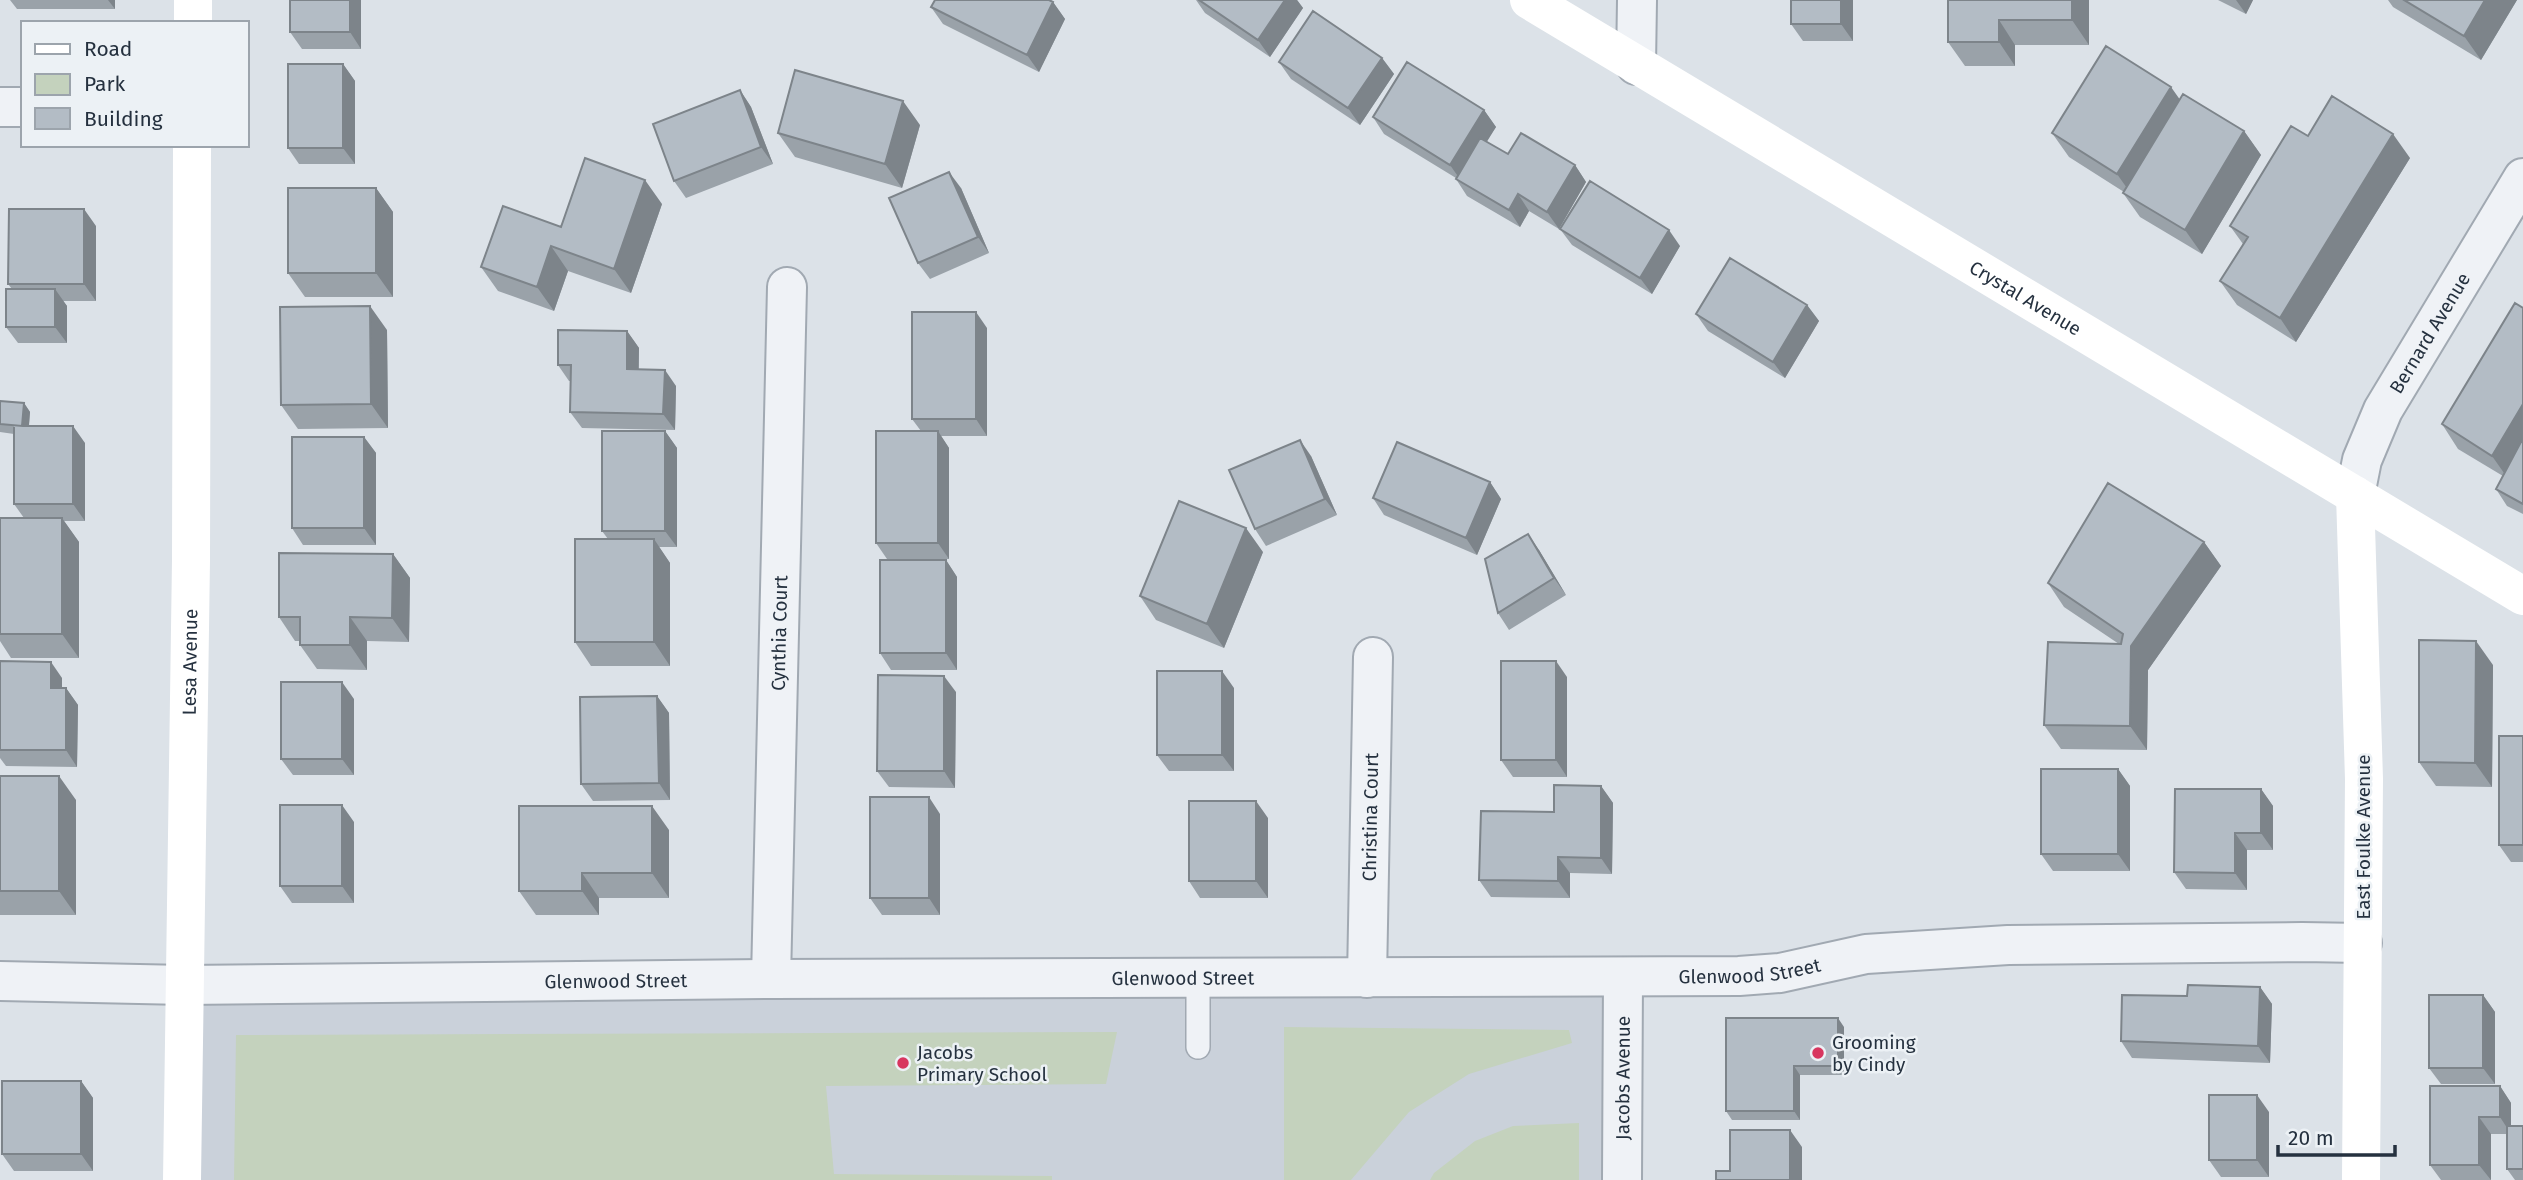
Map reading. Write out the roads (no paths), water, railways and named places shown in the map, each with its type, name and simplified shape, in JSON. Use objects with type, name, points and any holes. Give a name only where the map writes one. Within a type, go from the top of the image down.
[{"type":"street","points":[[193,0],[193,21]]},
{"type":"street","name":"Crystal Avenue","points":[[1529,0],[2523,596]]},
{"type":"street","points":[[1636,65],[1637,0]]},
{"type":"street","points":[[0,107],[21,107]]},
{"type":"street","name":"Lesa Avenue","points":[[183,1180],[191,547],[192,147]]},
{"type":"street","name":"Bernard Avenue","points":[[2355,495],[2362,460],[2383,411],[2523,177]]},
{"type":"street","name":"Cynthia Court","points":[[771,979],[787,287]]},
{"type":"street","name":"East Foulke Avenue","points":[[2355,495],[2364,779],[2361,1180]]},
{"type":"street","name":"Christina Court","points":[[1367,978],[1373,657]]},
{"type":"street","name":"Glenwood Street","points":[[0,981],[185,985],[771,979],[1739,976],[1780,973],[1866,954],[2008,946],[2362,943]]},
{"type":"street","name":"Jacobs Avenue","points":[[1622,1180],[1623,977]]},
{"type":"lane","points":[[1198,978],[1198,1047]]},
{"type":"place","name":"Grooming by Cindy","points":[[1818,1053]]},
{"type":"place","name":"Jacobs Primary School","points":[[903,1063]]}]
